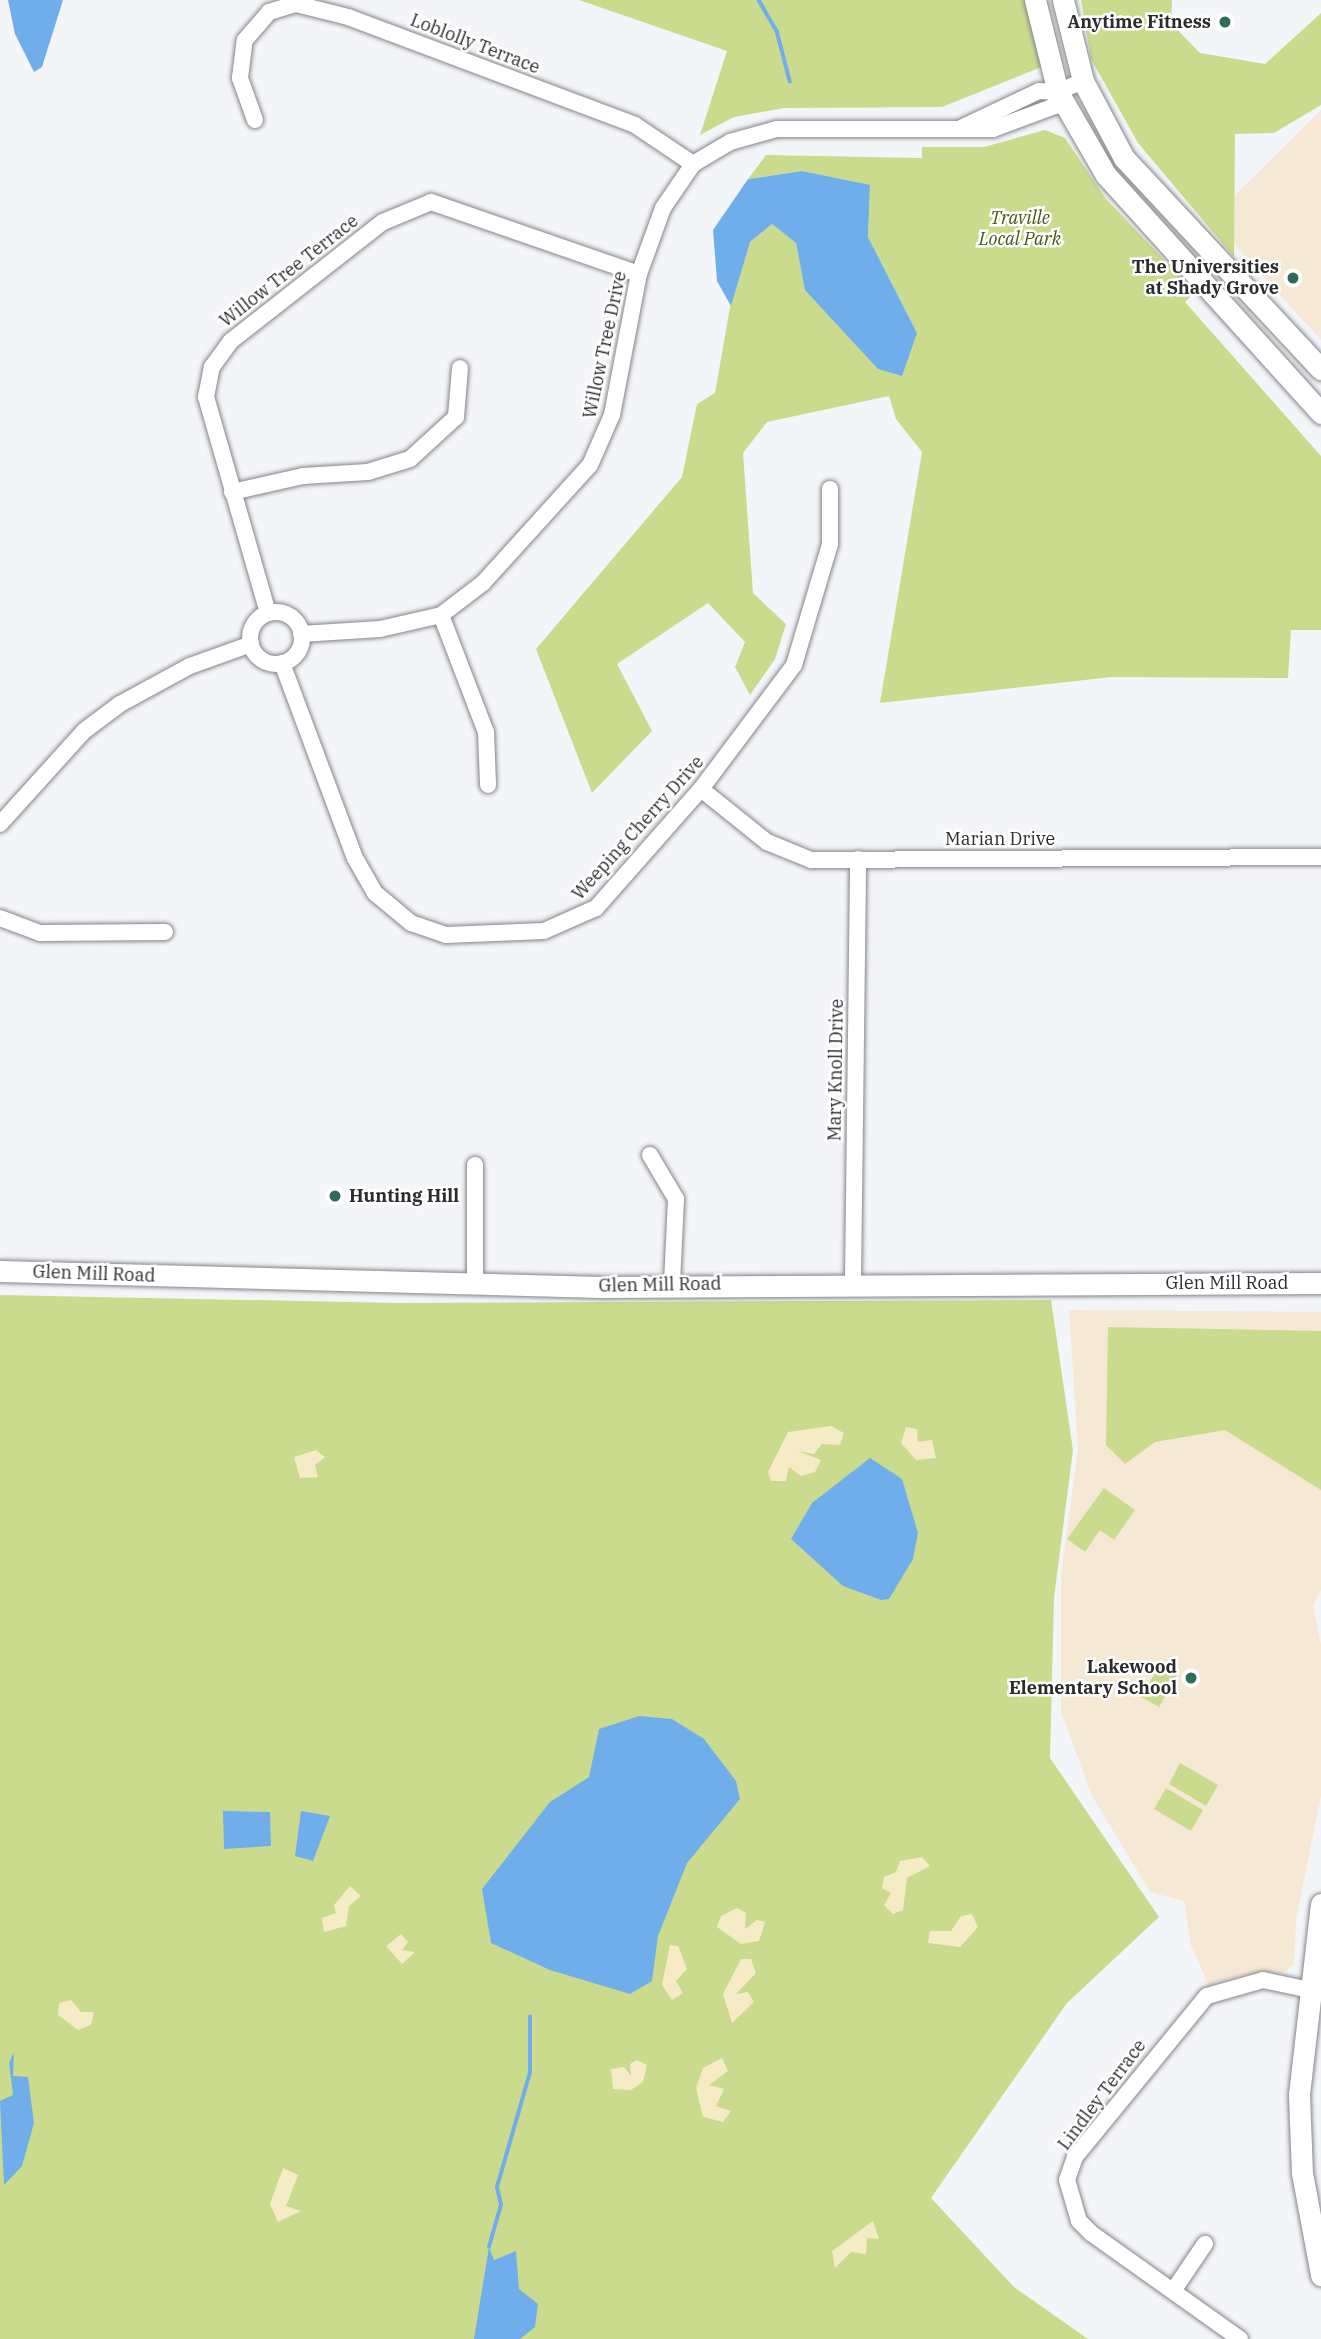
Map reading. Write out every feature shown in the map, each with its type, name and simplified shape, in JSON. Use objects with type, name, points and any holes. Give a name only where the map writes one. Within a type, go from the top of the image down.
[{"type":"main road","points":[[1035,0],[1058,92],[1130,208],[1318,403]]},
{"type":"main road","points":[[1063,0],[1083,80],[1098,116],[1153,193],[1321,369]]},
{"type":"main road","name":"Glen Mill Road","points":[[0,1271],[672,1285],[853,1281],[1321,1283]]},
{"type":"main road","points":[[1321,1904],[1298,2095],[1302,2173],[1321,2275]]},
{"type":"street","name":"Loblolly Terrace","points":[[255,120],[240,78],[245,40],[269,12],[296,4],[348,17],[635,125],[693,164]]},
{"type":"street","name":"Willow Tree Drive","points":[[301,634],[380,629],[440,615],[483,583],[603,443],[639,274],[663,208],[693,164],[730,142],[777,129],[961,128],[1015,123],[1055,106],[1058,92],[1083,80]]},
{"type":"street","name":"Willow Tree Terrace","points":[[268,613],[206,397],[219,355],[402,211],[431,202],[455,206],[639,274]]},
{"type":"street","points":[[232,492],[303,476],[368,472],[410,459],[456,417],[460,368]]},
{"type":"street","name":"Weeping Cherry Drive","points":[[282,663],[355,858],[375,894],[411,923],[446,934],[544,930],[585,917],[701,789],[794,665],[830,544],[830,489]]},
{"type":"street","points":[[268,613],[293,618],[301,634],[295,655],[282,663],[259,657],[251,644],[255,622],[268,613]]},
{"type":"street","points":[[440,615],[486,732],[488,785]]},
{"type":"street","points":[[0,824],[83,731],[120,704],[190,666],[251,644]]},
{"type":"street","name":"Marian Drive","points":[[701,789],[789,855],[858,859],[1321,857]]},
{"type":"street","name":"Mary Knoll Drive","points":[[853,1281],[858,859]]},
{"type":"street","points":[[0,918],[40,933],[164,932]]},
{"type":"street","points":[[650,1155],[676,1199],[672,1285]]},
{"type":"street","points":[[475,1165],[475,1282]]},
{"type":"street","name":"Lindley Terrace","points":[[1240,2339],[1079,2221],[1068,2194],[1075,2157],[1207,1996],[1263,1980],[1310,1990]]},
{"type":"street","points":[[1173,2291],[1205,2244]]},
{"type":"shaded area","name":"The Universities at Shady Grove","points":[[1321,110],[1321,340],[1211,219]]},
{"type":"shaded area","name":"Lakewood Elementary School","points":[[1069,1310],[1321,1312],[1321,1590],[1313,1605],[1321,1644],[1321,1796],[1296,1920],[1294,1964],[1283,1973],[1243,1975],[1209,1985],[1191,1946],[1184,1901],[1150,1892],[1092,1796],[1061,1712],[1061,1575],[1078,1448]]},
{"type":"green space","points":[[579,0],[1035,0],[1049,64],[942,107],[784,108],[734,117],[700,135],[727,51]]},
{"type":"green space","points":[[1081,0],[1172,0],[1171,23],[1200,53],[1265,64],[1321,13],[1321,105],[1274,133],[1235,134],[1234,257],[1138,143],[1091,59]]},
{"type":"green space","name":"Traville Local Park","points":[[1045,130],[1065,138],[1106,199],[1195,292],[1185,302],[1321,456],[1321,630],[1291,630],[1288,678],[1111,677],[880,703],[922,452],[896,419],[889,396],[767,422],[743,453],[753,593],[786,624],[775,659],[750,695],[735,667],[745,642],[708,603],[617,664],[652,731],[592,793],[536,649],[682,477],[697,404],[715,393],[736,273],[750,242],[772,224],[796,243],[806,291],[917,333],[868,237],[870,186],[802,171],[748,179],[766,155],[922,158],[922,147],[984,147]]},
{"type":"green space","points":[[0,1295],[398,1303],[1051,1300],[1073,1450],[1054,1598],[1050,1758],[1159,1917],[1067,2003],[931,2198],[1014,2287],[1088,2339],[0,2339]]},
{"type":"green space","points":[[1108,1327],[1321,1331],[1321,1490],[1225,1430],[1155,1442],[1125,1464],[1106,1445]]},
{"type":"green space","points":[[1104,1488],[1135,1510],[1114,1540],[1100,1530],[1085,1552],[1067,1539]]},
{"type":"green space","points":[[1159,1666],[1177,1676],[1159,1707],[1141,1697]]},
{"type":"green space","points":[[1180,1763],[1218,1785],[1206,1806],[1169,1784]]},
{"type":"green space","points":[[1166,1788],[1203,1810],[1191,1831],[1154,1809]]},
{"type":"sand","points":[[831,1426],[844,1433],[840,1445],[822,1444],[814,1454],[798,1451],[821,1460],[815,1472],[801,1476],[789,1467],[786,1481],[771,1481],[768,1472],[788,1432]]},
{"type":"sand","points":[[906,1427],[917,1429],[918,1442],[932,1440],[936,1458],[916,1460],[901,1443]]},
{"type":"sand","points":[[316,1450],[325,1457],[315,1465],[318,1477],[300,1478],[294,1457]]},
{"type":"sand","points":[[922,1857],[930,1866],[907,1878],[903,1910],[893,1914],[884,1905],[891,1893],[882,1888],[884,1877],[896,1872],[900,1861]]},
{"type":"sand","points":[[350,1886],[361,1896],[349,1906],[346,1926],[324,1932],[322,1918],[336,1913],[334,1905]]},
{"type":"sand","points":[[737,1908],[746,1913],[745,1929],[757,1920],[765,1922],[759,1941],[741,1944],[717,1927],[721,1916]]},
{"type":"sand","points":[[972,1914],[978,1927],[960,1947],[928,1943],[930,1931],[951,1931],[961,1916]]},
{"type":"sand","points":[[401,1934],[408,1942],[402,1950],[415,1952],[402,1964],[386,1946]]},
{"type":"sand","points":[[670,1945],[678,1946],[687,1969],[676,1981],[683,1993],[672,2000],[662,1985]]},
{"type":"sand","points":[[741,1959],[751,1959],[756,1973],[736,1994],[748,1992],[754,2002],[732,2023],[723,1994]]},
{"type":"sand","points":[[71,2000],[81,2012],[94,2012],[91,2025],[78,2030],[58,2015],[59,2003]]},
{"type":"sand","points":[[722,2058],[728,2071],[709,2085],[724,2089],[716,2106],[731,2111],[723,2122],[703,2117],[696,2088],[703,2068]]},
{"type":"sand","points":[[637,2060],[647,2065],[643,2082],[631,2090],[613,2089],[611,2069],[624,2067],[631,2076],[630,2064]]},
{"type":"sand","points":[[283,2168],[298,2175],[286,2206],[301,2211],[278,2222],[270,2204]]},
{"type":"sand","points":[[873,2221],[879,2239],[867,2238],[866,2254],[851,2252],[835,2268],[832,2251]]},
{"type":"water","points":[[8,0],[63,0],[42,67],[34,72],[15,34]]},
{"type":"water","points":[[802,171],[870,185],[868,237],[917,333],[902,376],[878,369],[805,290],[796,243],[772,224],[750,242],[731,306],[717,281],[713,230],[748,179]]},
{"type":"water","points":[[870,1458],[902,1479],[918,1533],[913,1559],[889,1599],[881,1600],[843,1586],[791,1539],[812,1503]]},
{"type":"water","points":[[639,1716],[672,1719],[704,1739],[736,1781],[740,1799],[687,1863],[658,1936],[652,1981],[630,1994],[550,1970],[491,1943],[482,1889],[550,1802],[589,1777],[599,1729]]},
{"type":"water","points":[[223,1811],[270,1812],[271,1846],[224,1849]]},
{"type":"water","points":[[301,1811],[330,1816],[313,1861],[295,1856]]},
{"type":"water","points":[[14,2052],[13,2076],[28,2077],[34,2123],[22,2166],[4,2185],[0,2101],[13,2095],[9,2063]]},
{"type":"water","points":[[489,2247],[494,2260],[516,2251],[519,2289],[538,2304],[535,2327],[520,2339],[474,2339]]},
{"type":"waterway","points":[[759,0],[777,31],[790,81]]},
{"type":"waterway","points":[[489,2247],[501,2205],[497,2187],[530,2073],[530,2017]]},
{"type":"place","name":"Anytime Fitness","points":[[1225,22]]},
{"type":"place","name":"The Universities at Shady Grove","points":[[1293,278]]},
{"type":"place","name":"Hunting Hill","points":[[335,1196]]},
{"type":"place","name":"Lakewood Elementary School","points":[[1191,1678]]}]
